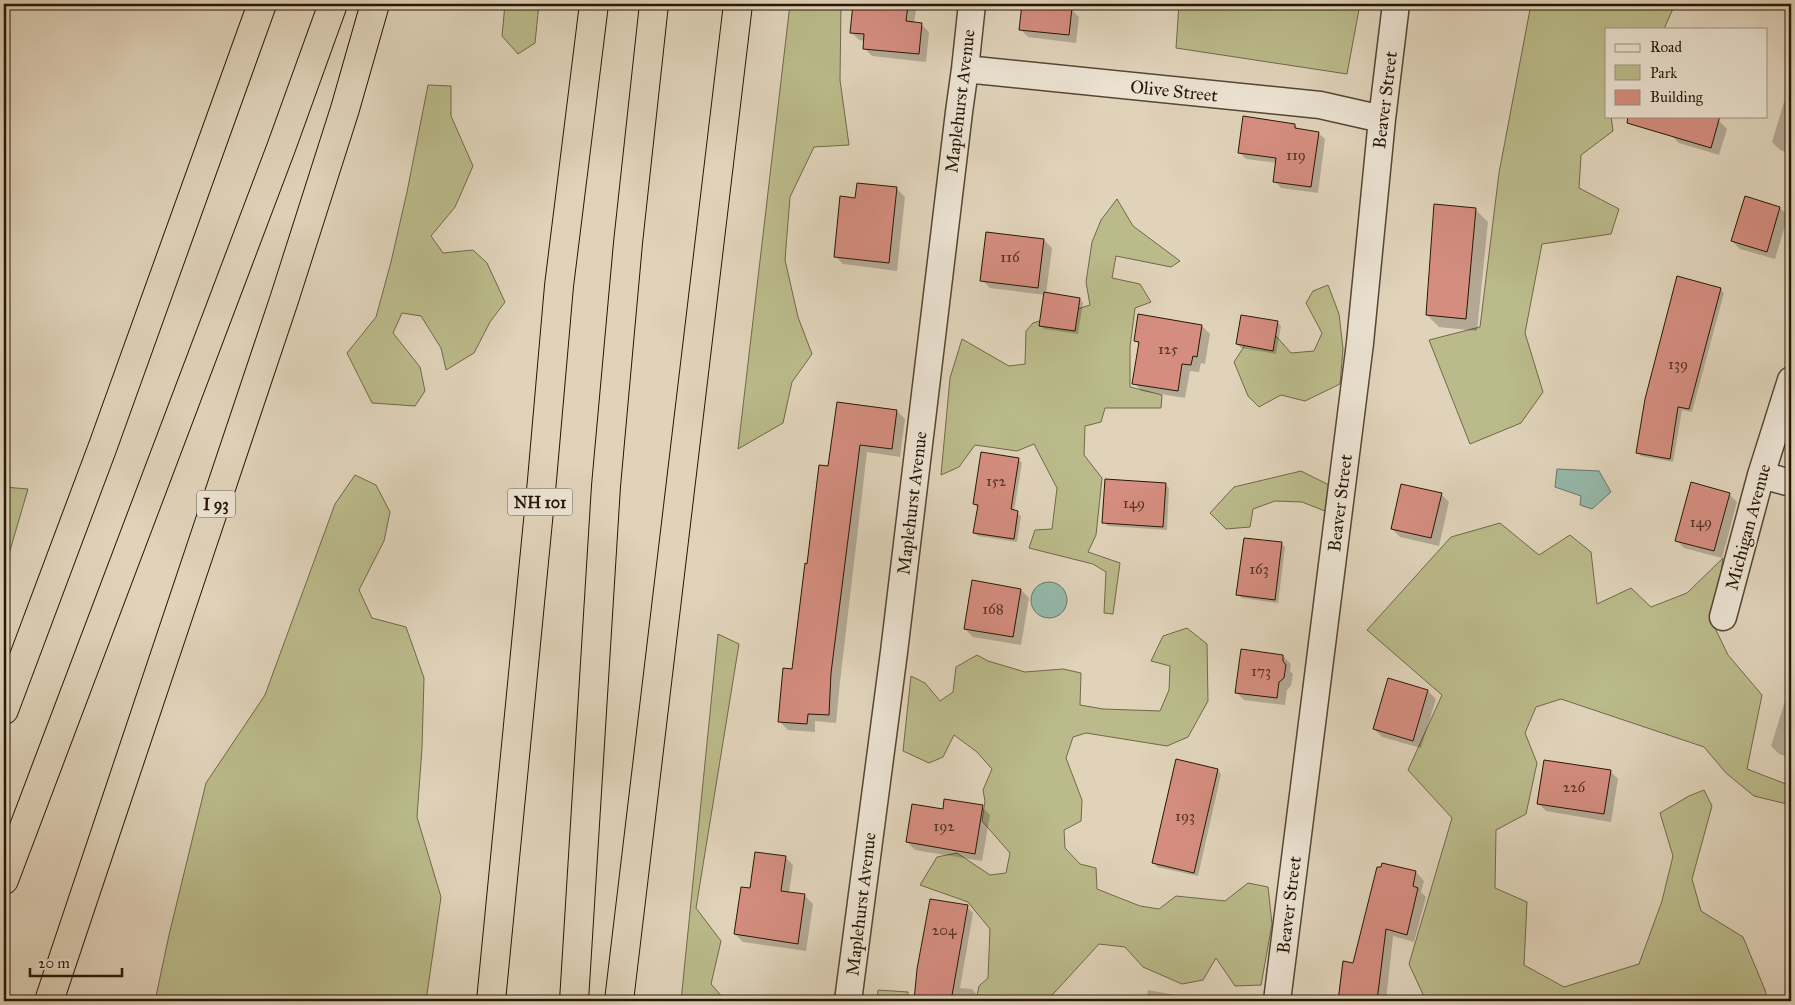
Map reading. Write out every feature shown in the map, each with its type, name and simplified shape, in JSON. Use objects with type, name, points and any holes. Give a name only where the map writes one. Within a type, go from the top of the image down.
[{"type":"highway","points":[[4,710],[103,446],[262,4]]},
{"type":"highway","points":[[4,880],[281,148],[333,4]]},
{"type":"highway","name":"I 93","points":[[49,1001],[284,300],[345,109],[375,4]]},
{"type":"highway","name":"NH 101","points":[[492,1001],[542,480],[558,286],[594,4]]},
{"type":"highway","points":[[574,1001],[606,486],[628,243],[654,4]]},
{"type":"highway","points":[[619,1001],[738,4]]},
{"type":"street","name":"Maplehurst Avenue","points":[[848,1001],[895,642],[972,4]]},
{"type":"street","name":"Beaver Street","points":[[1277,1001],[1360,343],[1382,119],[1396,4]]},
{"type":"street","name":"Olive Street","points":[[965,69],[1320,105],[1382,119]]},
{"type":"street","name":"Michigan Avenue","points":[[1723,617],[1761,475],[1791,380]]},
{"type":"street","points":[[1761,475],[1791,483]]},
{"type":"green space","points":[[505,4],[539,4],[535,43],[518,54],[502,36]]},
{"type":"green space","points":[[790,4],[841,4],[840,80],[849,145],[814,147],[790,197],[785,260],[798,317],[812,354],[792,382],[783,423],[738,449]]},
{"type":"green space","points":[[1179,4],[1360,4],[1347,74],[1176,48]]},
{"type":"green space","points":[[1531,4],[1675,4],[1664,28],[1605,28],[1605,118],[1611,118],[1613,131],[1581,155],[1579,188],[1619,209],[1611,234],[1542,244],[1525,333],[1543,392],[1521,423],[1470,444],[1429,340],[1480,327],[1499,173]]},
{"type":"green space","points":[[428,85],[451,86],[451,116],[473,166],[455,207],[431,236],[443,253],[473,250],[487,263],[505,302],[490,322],[474,353],[446,370],[441,348],[421,316],[402,313],[393,333],[420,367],[425,391],[415,406],[372,403],[347,353],[376,317],[407,192]]},
{"type":"green space","points":[[1117,199],[1133,226],[1180,261],[1171,267],[1116,256],[1112,278],[1140,284],[1151,302],[1135,308],[1130,347],[1130,387],[1162,395],[1161,408],[1105,408],[1101,422],[1085,426],[1084,455],[1102,478],[1096,535],[1088,552],[1120,563],[1113,614],[1104,613],[1106,572],[1093,564],[1029,548],[1035,530],[1052,529],[1057,488],[1034,444],[1017,451],[975,445],[959,467],[941,475],[950,378],[962,339],[1009,366],[1025,364],[1026,331],[1033,323],[1090,305],[1086,282],[1092,242],[1101,220]]},
{"type":"green space","points":[[1328,285],[1339,314],[1343,349],[1340,384],[1305,401],[1281,395],[1259,407],[1248,396],[1234,362],[1251,336],[1268,327],[1291,353],[1314,351],[1322,333],[1306,303],[1313,291]]},
{"type":"green space","points":[[1301,471],[1331,486],[1325,511],[1302,502],[1275,501],[1253,509],[1250,527],[1226,529],[1210,513],[1234,487]]},
{"type":"green space","points":[[355,475],[376,485],[390,512],[384,541],[359,590],[372,618],[406,627],[424,678],[422,748],[417,817],[441,897],[426,1001],[155,1001],[206,783],[265,695],[335,504]]},
{"type":"green space","points":[[4,487],[28,489],[4,571]]},
{"type":"green space","points":[[1500,523],[1539,555],[1570,535],[1591,552],[1597,604],[1631,588],[1651,607],[1687,593],[1723,558],[1714,626],[1728,655],[1762,695],[1747,769],[1791,786],[1791,805],[1754,796],[1726,773],[1704,747],[1561,699],[1536,707],[1525,733],[1537,763],[1526,814],[1496,830],[1495,888],[1527,902],[1524,965],[1564,987],[1639,964],[1662,901],[1673,856],[1660,813],[1689,796],[1704,790],[1712,806],[1692,879],[1701,911],[1743,937],[1768,1001],[1426,1001],[1409,964],[1452,818],[1408,770],[1442,695],[1367,630],[1451,537]]},
{"type":"green space","points":[[1187,628],[1207,644],[1208,701],[1188,737],[1167,746],[1086,733],[1073,737],[1066,758],[1082,800],[1081,821],[1064,830],[1065,848],[1080,864],[1096,868],[1097,889],[1140,906],[1159,909],[1176,896],[1225,901],[1248,883],[1268,887],[1272,924],[1261,985],[1235,986],[1216,958],[1203,980],[1182,984],[1143,967],[1125,947],[1099,944],[1055,992],[1044,1001],[976,1001],[979,986],[988,978],[990,929],[968,902],[920,885],[937,857],[957,853],[990,875],[1006,873],[1010,853],[982,821],[985,801],[983,790],[992,769],[977,752],[954,735],[943,757],[929,763],[903,751],[911,676],[925,683],[940,701],[953,692],[956,667],[977,655],[988,661],[1025,672],[1063,669],[1081,673],[1080,705],[1103,709],[1160,711],[1169,690],[1170,666],[1151,661],[1163,636]]},
{"type":"green space","points":[[718,634],[739,644],[696,908],[721,941],[711,984],[725,1000],[681,1001]]},
{"type":"green space","points":[[878,990],[908,992],[907,1001],[877,1001]]},
{"type":"shaded area","points":[[1557,469],[1599,471],[1611,492],[1592,509],[1580,505],[1581,496],[1555,487]]},
{"type":"shaded area","points":[[1049,582],[1061,588],[1067,600],[1061,612],[1049,618],[1037,612],[1031,600],[1037,588]]},
{"type":"building","points":[[853,4],[908,5],[906,21],[922,23],[919,54],[863,49],[864,34],[850,33]]},
{"type":"building","points":[[1022,4],[1061,4],[1060,6],[1072,8],[1069,35],[1019,30]]},
{"type":"building","points":[[1243,116],[1295,124],[1295,128],[1319,132],[1311,187],[1273,182],[1276,158],[1238,153]]},
{"type":"building","points":[[1628,118],[1719,118],[1711,148],[1627,123]]},
{"type":"building","points":[[857,183],[897,187],[889,263],[834,257],[840,196],[855,198]]},
{"type":"building","points":[[1745,196],[1780,207],[1767,252],[1731,241]]},
{"type":"building","points":[[1434,204],[1476,208],[1466,319],[1426,315]]},
{"type":"building","points":[[986,232],[1044,239],[1038,288],[980,281]]},
{"type":"building","points":[[1677,276],[1721,288],[1689,409],[1678,407],[1670,459],[1636,453],[1645,399]]},
{"type":"building","points":[[1044,292],[1080,298],[1075,331],[1039,326]]},
{"type":"building","points":[[1138,314],[1202,325],[1197,357],[1193,356],[1191,365],[1182,364],[1178,391],[1132,384],[1139,342],[1134,341]]},
{"type":"building","points":[[1241,315],[1278,321],[1273,351],[1236,344]]},
{"type":"building","points":[[837,402],[897,410],[892,449],[860,445],[831,673],[829,715],[808,714],[807,724],[778,722],[783,668],[792,669],[819,465],[828,466]]},
{"type":"building","points":[[981,452],[1019,458],[1011,509],[1018,511],[1014,539],[973,533],[978,505],[973,504]]},
{"type":"building","points":[[1105,479],[1166,483],[1163,527],[1102,523]]},
{"type":"building","points":[[1691,482],[1730,493],[1714,551],[1675,541]]},
{"type":"building","points":[[1401,484],[1442,493],[1431,538],[1391,529]]},
{"type":"building","points":[[1244,538],[1282,542],[1275,600],[1236,595]]},
{"type":"building","points":[[972,580],[1021,589],[1013,637],[964,629]]},
{"type":"building","points":[[1241,649],[1283,655],[1283,661],[1286,665],[1284,678],[1279,682],[1277,698],[1235,693]]},
{"type":"building","points":[[1388,678],[1428,690],[1413,741],[1373,729]]},
{"type":"building","points":[[1176,759],[1218,769],[1194,873],[1152,863]]},
{"type":"building","points":[[1544,760],[1611,770],[1604,814],[1537,804]]},
{"type":"building","points":[[944,799],[983,805],[975,854],[906,842],[912,804],[943,809]]},
{"type":"building","points":[[755,852],[786,856],[781,891],[805,894],[798,944],[734,934],[741,887],[750,888]]},
{"type":"building","points":[[1382,863],[1416,871],[1413,886],[1418,888],[1407,935],[1386,929],[1377,1001],[1338,1001],[1343,961],[1353,963],[1377,867],[1381,867]]},
{"type":"building","points":[[930,899],[968,905],[951,1001],[914,1001],[917,969]]}]
